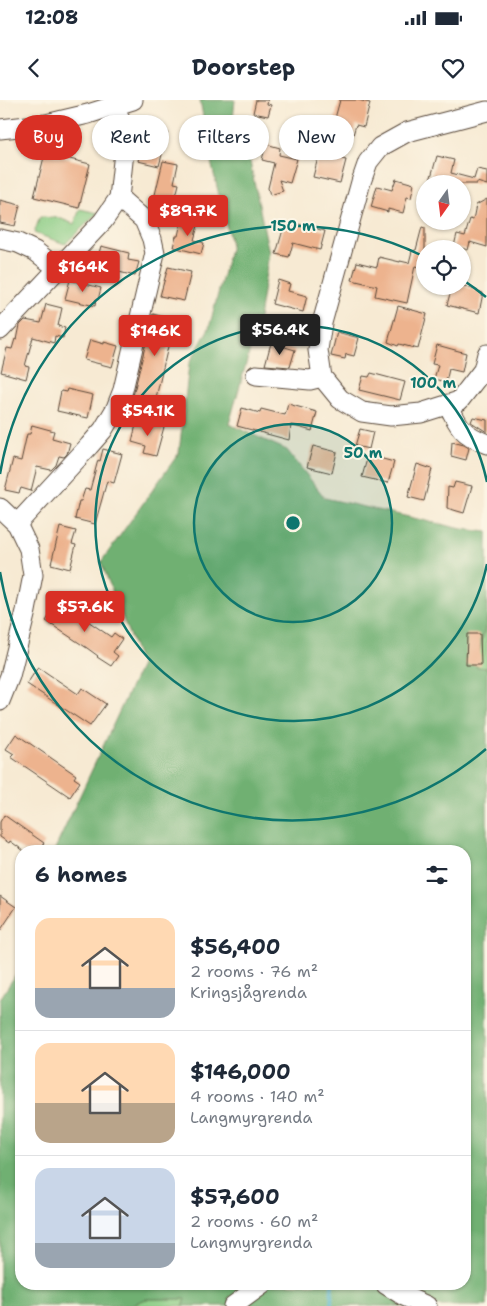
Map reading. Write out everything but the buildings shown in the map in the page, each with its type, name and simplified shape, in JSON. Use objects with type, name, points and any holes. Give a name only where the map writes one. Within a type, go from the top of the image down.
[{"type":"street","points":[[0,129],[46,124],[88,114],[114,103],[134,100]]},
{"type":"street","points":[[0,330],[103,221],[119,198],[124,152],[120,120],[114,103]]},
{"type":"street","points":[[487,110],[407,132],[380,147],[368,162],[322,323],[318,350],[322,377],[340,399],[362,412],[391,416],[421,413],[459,401],[483,370],[487,354]]},
{"type":"street","points":[[17,524],[103,430],[124,390],[155,253],[152,239],[144,220],[119,198]]},
{"type":"street","points":[[0,239],[18,243],[35,251],[58,268]]},
{"type":"street","points":[[256,375],[310,380],[322,377]]},
{"type":"street","points":[[448,404],[455,420],[464,432],[487,444]]},
{"type":"street","points":[[0,508],[17,524],[29,549],[33,575],[10,676],[0,701]]},
{"type":"street","points":[[233,1306],[255,1290]]},
{"type":"street","points":[[394,1290],[427,1306]]},
{"type":"green space","points":[[200,100],[235,100],[234,115],[203,115]]},
{"type":"green space","points":[[211,160],[250,160],[269,253],[259,318],[229,424],[287,450],[325,498],[462,529],[487,532],[487,619],[476,667],[487,668],[487,1306],[183,1306],[186,1299],[146,1299],[128,1306],[0,1306],[0,999],[15,975],[15,1290],[471,1290],[471,845],[57,845],[141,665],[101,562],[179,453],[189,364],[209,328],[231,245]]},
{"type":"green space","points":[[80,209],[98,213],[65,244],[34,233],[40,217],[59,218],[74,224]]},
{"type":"green space","points":[[487,619],[487,668],[476,667]]},
{"type":"green space","points":[[146,1299],[187,1299],[183,1306],[128,1306]]},
{"type":"waterway","points":[[331,1306],[332,1290]]}]
